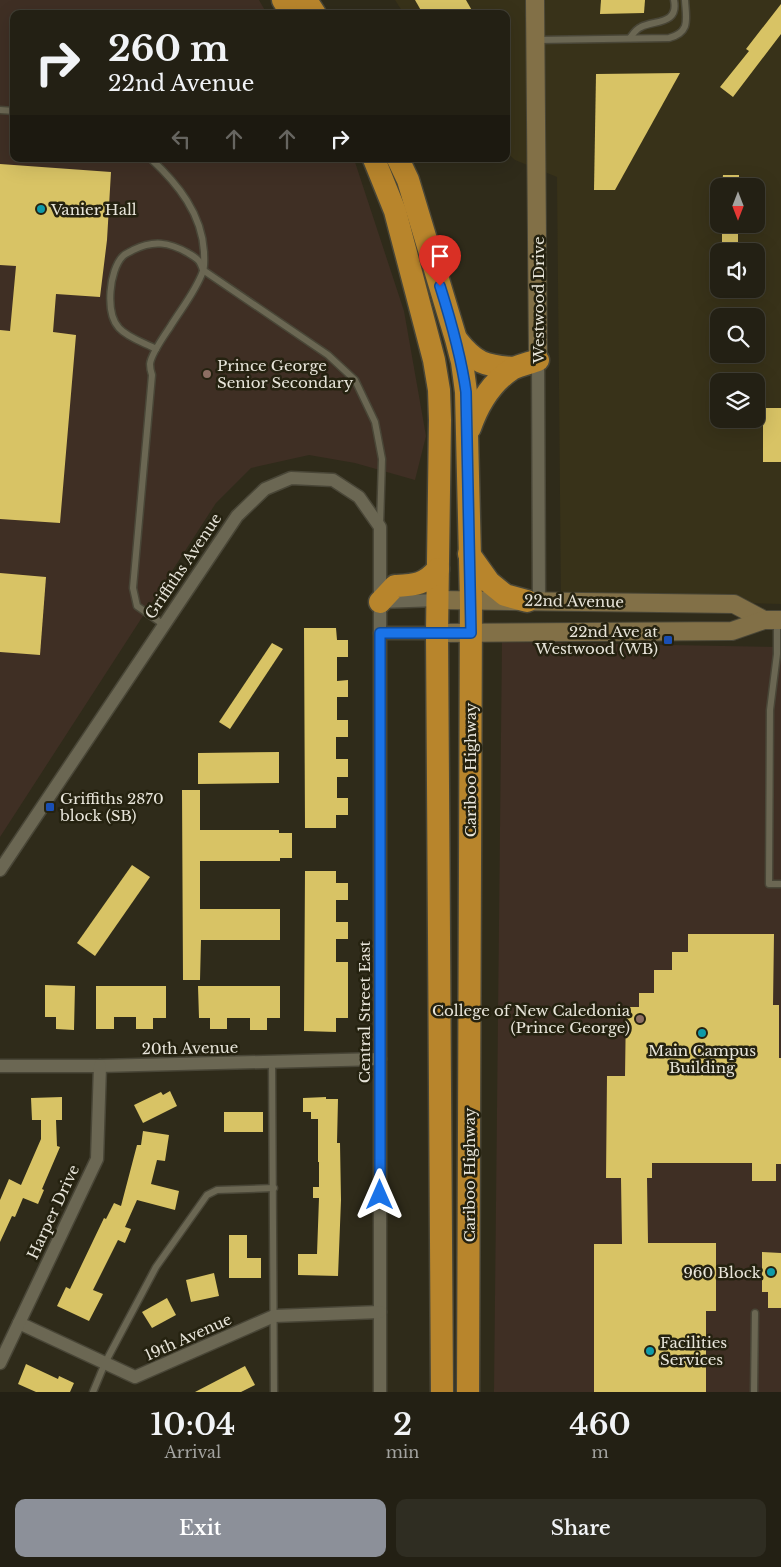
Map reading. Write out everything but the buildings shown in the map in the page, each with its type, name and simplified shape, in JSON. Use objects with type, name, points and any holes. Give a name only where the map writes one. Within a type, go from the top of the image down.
[{"type":"highway","name":"Cariboo Highway","points":[[375,162],[395,211],[434,360],[439,390],[437,633],[442,1392]]},
{"type":"highway","name":"Cariboo Highway","points":[[399,162],[408,180],[456,339],[462,362],[466,392],[471,601],[468,1392]]},
{"type":"highway","points":[[456,339],[467,353],[479,363],[493,367],[513,368],[538,360]]},
{"type":"highway","points":[[467,435],[477,409],[488,392],[513,368]]},
{"type":"highway","points":[[469,554],[489,582],[505,595],[533,601]]},
{"type":"highway","points":[[380,602],[394,586],[412,586],[423,583],[438,569]]},
{"type":"street","name":"Westwood Drive","points":[[533,601],[538,360],[535,0]]},
{"type":"street","name":"Griffiths Avenue","points":[[0,870],[237,516],[264,489],[290,478],[333,480],[359,497],[380,526]]},
{"type":"street","points":[[380,526],[380,633]]},
{"type":"street","name":"22nd Avenue","points":[[380,602],[438,600],[734,604],[774,620]]},
{"type":"street","name":"22nd Avenue","points":[[380,633],[732,631],[774,620]]},
{"type":"street","name":"Central Street East","points":[[380,633],[380,1392]]},
{"type":"street","name":"20th Avenue","points":[[0,1066],[100,1066],[380,1059]]},
{"type":"street","name":"Harper Drive","points":[[0,1363],[96,1159],[100,1066]]},
{"type":"street","name":"19th Avenue","points":[[18,1323],[136,1378],[274,1316],[380,1312]]},
{"type":"lane","points":[[630,38],[643,26],[664,22],[668,19],[674,9],[674,0]]},
{"type":"lane","points":[[535,40],[669,38],[680,34],[686,25],[685,0]]},
{"type":"lane","points":[[154,162],[166,173],[188,201],[198,223],[203,243],[203,270],[196,286],[156,349],[150,362],[152,375],[133,588],[137,606],[164,625]]},
{"type":"lane","points":[[156,349],[119,328],[114,320],[110,300],[112,281],[117,265],[124,255],[145,244],[166,244],[181,249],[198,259],[203,270],[328,355],[355,380],[375,422],[382,459],[380,526]]},
{"type":"lane","points":[[774,620],[777,654],[770,710],[769,884],[781,884]]},
{"type":"lane","points":[[272,1062],[274,1392]]},
{"type":"lane","points":[[93,1392],[105,1363],[156,1267],[207,1195],[217,1190],[274,1188]]},
{"type":"lane","points":[[754,1313],[754,1392]]},
{"type":"shaded area","name":"Prince George Senior Secondary","points":[[0,0],[259,0],[265,10],[10,10],[10,162],[355,162],[404,311],[426,436],[415,480],[355,463],[309,455],[251,468],[216,503],[0,837]]},
{"type":"shaded area","points":[[395,0],[781,0],[781,604],[561,599],[557,177],[515,160],[510,156],[510,10],[401,10]]},
{"type":"shaded area","name":"College of New Caledonia (Prince George)","points":[[502,642],[781,647],[781,1392],[494,1392]]},
{"type":"place","name":"Vanier Hall","points":[[41,209]]},
{"type":"place","name":"Prince George Senior Secondary","points":[[207,374]]},
{"type":"place","name":"22nd Ave at Westwood (WB)","points":[[668,640]]},
{"type":"place","name":"Griffiths 2870 block (SB)","points":[[50,807]]},
{"type":"place","name":"College of New Caledonia (Prince George)","points":[[640,1019]]},
{"type":"place","name":"Main Campus Building","points":[[702,1033]]},
{"type":"place","name":"960 Block","points":[[771,1272]]},
{"type":"place","name":"Facilities Services","points":[[650,1351]]},
{"type":"route","points":[[380,1195],[380,633],[471,633],[466,392],[462,362],[440,286]]}]
